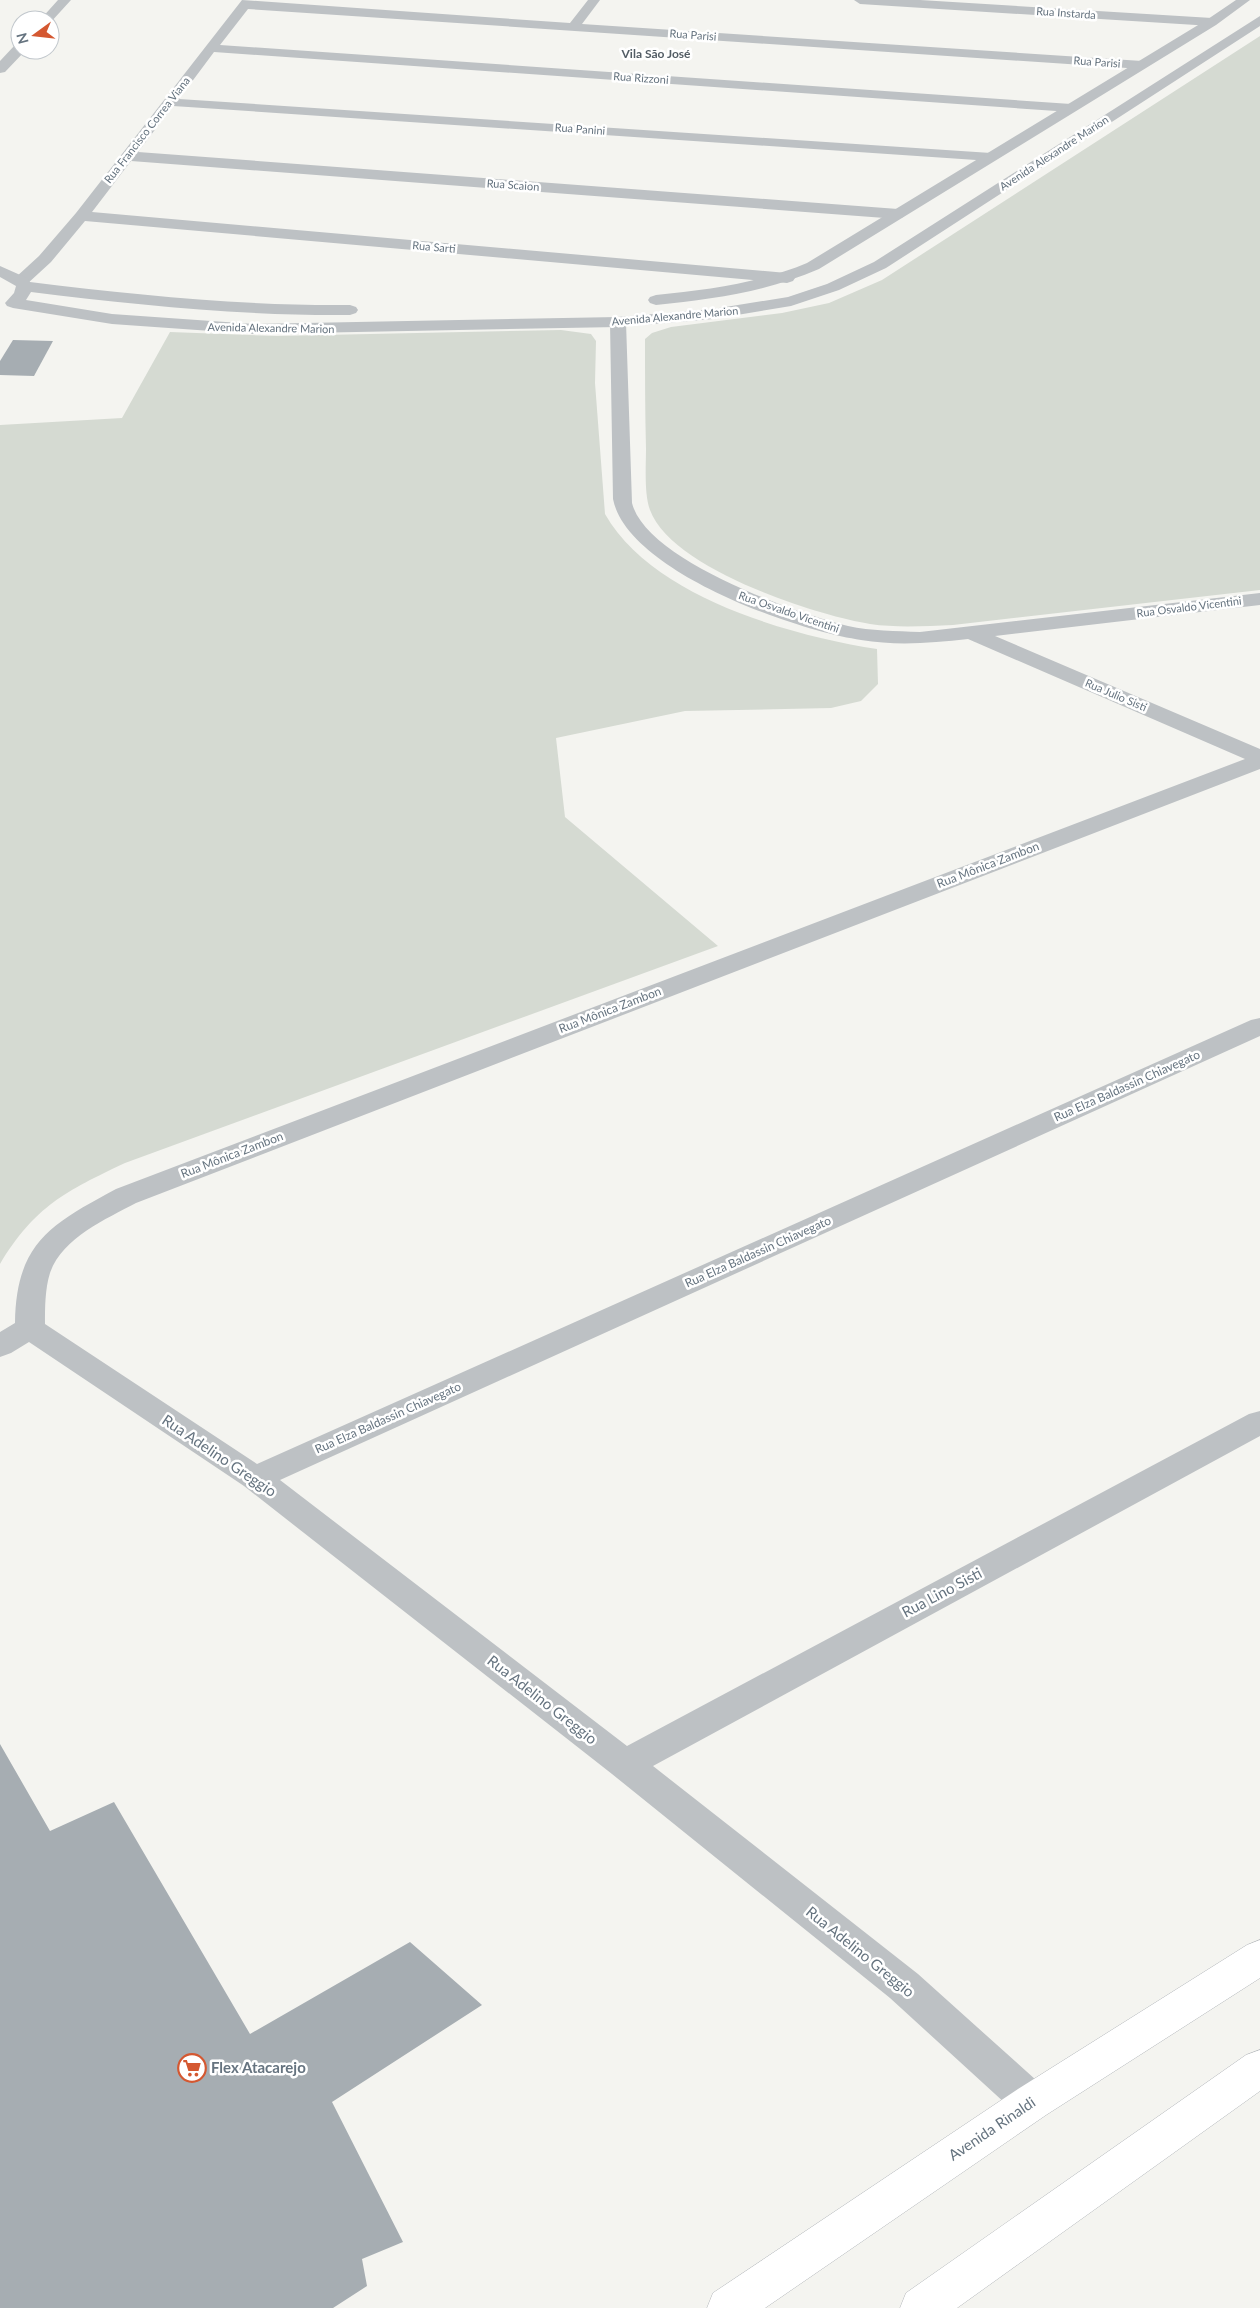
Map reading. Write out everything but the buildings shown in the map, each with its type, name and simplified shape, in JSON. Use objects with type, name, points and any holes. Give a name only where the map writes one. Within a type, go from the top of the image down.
[{"type":"main road","name":"Avenida Rinaldi","points":[[728,2308],[1032,2102],[1260,1958]]},
{"type":"main road","points":[[921,2308],[1260,2068]]},
{"type":"street","points":[[56,10],[66,0]]},
{"type":"street","points":[[573,27],[594,0]]},
{"type":"street","name":"Rua Instarda","points":[[860,0],[1212,22]]},
{"type":"street","name":"Avenida Alexandre Marion","points":[[642,301],[721,293],[787,278],[813,266],[1212,22],[1244,0]]},
{"type":"street","name":"Rua Parisi","points":[[246,2],[573,27],[1142,65]]},
{"type":"street","name":"Rua Francisco Correa Viana","points":[[6,306],[22,295],[22,284],[81,216],[246,2]]},
{"type":"street","name":"Avenida Alexandre Marion","points":[[6,306],[112,319],[254,329],[618,322],[713,314],[791,301],[841,284],[880,265],[1260,20]]},
{"type":"street","name":"Rua Rizzoni","points":[[211,48],[1071,108]]},
{"type":"street","points":[[0,69],[10,58]]},
{"type":"street","name":"Rua Panini","points":[[169,102],[991,157]]},
{"type":"street","name":"Rua Scaion","points":[[128,156],[898,214]]},
{"type":"street","name":"Rua Sarti","points":[[81,216],[787,278]]},
{"type":"street","points":[[2,271],[45,259]]},
{"type":"street","name":"Avenida Alexandre Marion","points":[[2,271],[22,284],[134,300],[249,309],[368,309]]},
{"type":"street","name":"Rua Osvaldo Vicentini","points":[[618,322],[622,499],[626,514],[642,535],[694,574],[726,589],[806,620],[844,631],[879,636],[920,638],[1260,599]]},
{"type":"street","name":"Rua Julio Sisti","points":[[972,633],[1260,759]]},
{"type":"street","name":"Rua Mônica Zambon","points":[[30,1328],[31,1299],[36,1271],[54,1242],[84,1220],[126,1196],[1260,759]]},
{"type":"street","name":"Rua Elza Baldassin Chiavegato","points":[[255,1478],[1260,1026]]},
{"type":"street","points":[[0,1346],[30,1328]]},
{"type":"street","name":"Rua Adelino Greggio","points":[[30,1328],[255,1478],[625,1764],[904,1986],[1032,2102]]},
{"type":"street","name":"Rua Lino Sisti","points":[[625,1764],[1260,1422]]},
{"type":"shaded area","points":[[1260,36],[1260,590],[953,625],[880,625],[845,619],[815,611],[747,585],[714,569],[685,551],[663,531],[650,510],[646,488],[645,339],[652,333],[671,327],[782,313],[829,303],[882,280]]},
{"type":"shaded area","points":[[561,330],[591,334],[596,341],[595,383],[605,514],[627,543],[655,568],[689,589],[726,607],[804,634],[877,649],[878,684],[861,701],[831,708],[685,711],[556,738],[565,817],[718,946],[125,1163],[69,1192],[39,1214],[13,1244],[0,1264],[0,425],[122,418],[170,332],[277,336]]},
{"type":"place","name":"Flex Atacarejo","points":[[192,2068]]},
{"type":"district","name":"Vila São José","points":[[656,54]]}]
